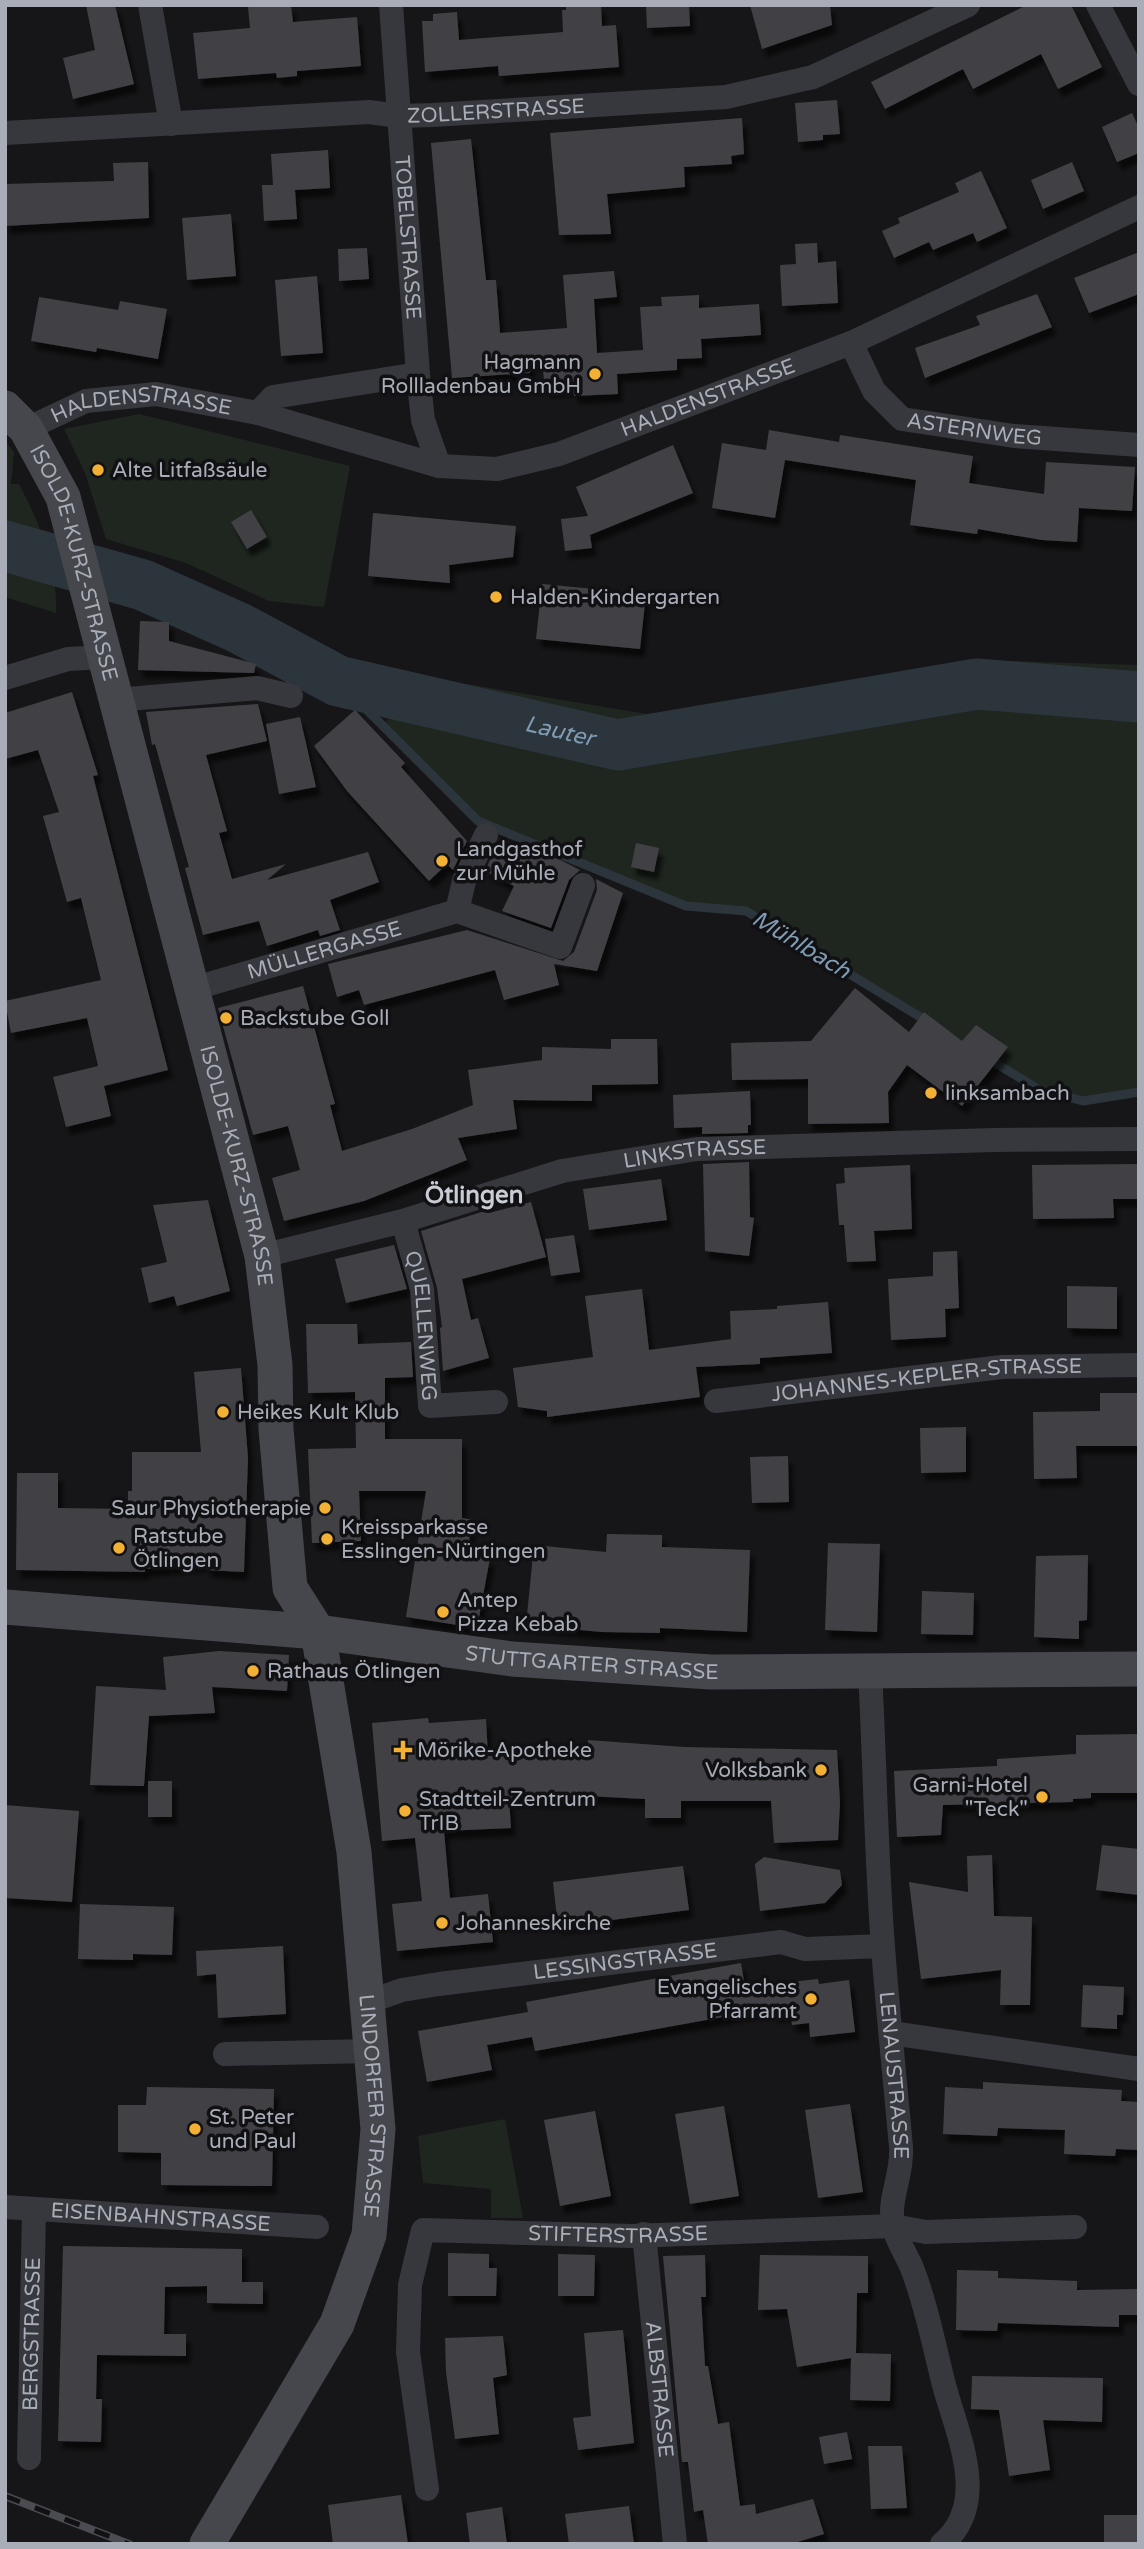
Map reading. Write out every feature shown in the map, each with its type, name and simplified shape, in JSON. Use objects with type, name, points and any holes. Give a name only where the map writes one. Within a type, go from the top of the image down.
[{"type":"street","points":[[150,5],[171,124]]},
{"type":"street","name":"TOBELSTRASSE","points":[[391,5],[418,374],[423,420],[439,466]]},
{"type":"street","name":"ZOLLERSTRASSE","points":[[5,134],[369,112],[399,116],[726,97],[813,77],[968,5]]},
{"type":"street","points":[[1098,5],[1139,84]]},
{"type":"street","name":"HALDENSTRASSE","points":[[15,418],[86,401],[156,394],[258,413],[439,466],[497,469],[559,454],[851,344],[1139,207]]},
{"type":"street","name":"ASTERNWEG","points":[[851,344],[874,391],[902,419],[1014,436],[1139,445]]},
{"type":"street","name":"HALDENSTRASSE","points":[[258,413],[273,397],[418,374]]},
{"type":"street","name":"ISOLDE-KURZ-STRASSE","points":[[15,418],[63,497],[262,1256],[275,1365],[276,1429],[290,1588],[318,1632]]},
{"type":"street","points":[[5,678],[68,659],[104,657]]},
{"type":"street","name":"ISOLDE-KURZ-STRASSE","points":[[116,700],[257,688],[291,696]]},
{"type":"street","points":[[486,835],[464,881],[457,911],[560,947],[583,885]]},
{"type":"street","name":"MÜLLERGASSE","points":[[192,989],[457,911]]},
{"type":"street","name":"LINKSTRASSE","points":[[262,1256],[403,1221],[562,1171],[697,1149],[994,1139],[1139,1139]]},
{"type":"street","name":"QUELLENWEG","points":[[403,1221],[422,1289],[430,1406],[496,1402]]},
{"type":"street","name":"JOHANNES-KEPLER-STRASSE","points":[[716,1401],[1002,1367],[1139,1365]]},
{"type":"street","name":"STUTTGARTER STRASSE","points":[[5,1607],[318,1632],[512,1659],[576,1664],[723,1672],[1139,1669]]},
{"type":"street","name":"LINDORFER STRASSE","points":[[213,2535],[337,2324],[369,2235],[378,2129],[373,2051],[354,1852],[318,1632]]},
{"type":"street","name":"LENAUSTRASSE","points":[[870,1672],[883,1946],[903,2167],[892,2203],[893,2226],[912,2269],[931,2325],[944,2387],[961,2436],[968,2492],[963,2515],[952,2536],[942,2544]]},
{"type":"street","name":"LESSINGSTRASSE","points":[[368,2002],[402,1990],[439,1984],[781,1942],[805,1949],[883,1946]]},
{"type":"street","points":[[891,2033],[1139,2069]]},
{"type":"street","points":[[225,2054],[373,2051]]},
{"type":"street","name":"EISENBAHNSTRASSE","points":[[5,2207],[317,2227]]},
{"type":"street","name":"BERGSTRASSE","points":[[29,2458],[34,2210]]},
{"type":"street","name":"STIFTERSTRASSE","points":[[427,2489],[408,2352],[410,2285],[423,2230],[644,2235],[893,2226],[926,2232],[1075,2227]]},
{"type":"street","name":"ALBSTRASSE","points":[[644,2235],[675,2544]]},
{"type":"shaded area","points":[[139,414],[350,466],[324,607],[269,601],[186,563],[106,539],[85,473],[64,429]]},
{"type":"shaded area","points":[[5,441],[14,452],[11,484],[19,484],[46,546],[54,579],[56,613],[5,597]]},
{"type":"shaded area","points":[[976,660],[1139,665],[1139,1092],[1083,1101],[1038,1089],[746,911],[686,906],[478,821],[383,725],[393,714],[375,701],[466,684],[647,714],[793,697]]},
{"type":"shaded area","points":[[505,2119],[523,2218],[491,2218],[491,2189],[423,2183],[418,2136]]},
{"type":"building","points":[[86,5],[115,5],[134,84],[73,99],[63,58],[95,50]]},
{"type":"building","points":[[291,5],[293,22],[357,17],[361,66],[297,71],[297,76],[277,78],[276,73],[198,79],[193,33],[250,28],[248,7]]},
{"type":"building","points":[[566,5],[601,5],[602,26],[616,25],[619,67],[499,76],[498,66],[425,72],[422,21],[433,21],[433,14],[457,12],[459,40],[563,32],[562,10],[566,10]]},
{"type":"building","points":[[646,5],[689,5],[690,26],[647,28]]},
{"type":"building","points":[[750,5],[830,5],[832,25],[762,49]]},
{"type":"building","points":[[1027,5],[1071,5],[1102,67],[1058,89],[1041,54],[973,89],[963,69],[885,109],[871,82]]},
{"type":"building","points":[[837,100],[840,134],[823,135],[823,140],[798,142],[795,103]]},
{"type":"building","points":[[1132,113],[1139,128],[1139,153],[1117,162],[1102,127]]},
{"type":"building","points":[[742,118],[744,154],[731,156],[732,164],[684,167],[685,187],[607,194],[611,234],[559,235],[550,133]]},
{"type":"building","points":[[471,139],[486,280],[496,280],[500,333],[567,328],[563,275],[614,271],[617,297],[594,299],[597,353],[643,350],[640,307],[662,306],[661,297],[699,295],[699,308],[759,304],[761,335],[701,339],[702,358],[677,359],[677,370],[617,374],[618,394],[574,396],[573,388],[545,390],[542,361],[531,361],[530,373],[452,378],[431,143]]},
{"type":"building","points":[[328,150],[330,188],[295,190],[297,219],[264,221],[262,185],[273,185],[271,154]]},
{"type":"building","points":[[148,162],[149,218],[5,226],[5,184],[114,181],[113,163]]},
{"type":"building","points":[[1072,162],[1084,191],[1043,209],[1031,180]]},
{"type":"building","points":[[981,171],[1007,228],[977,242],[973,233],[933,250],[929,242],[894,258],[882,231],[900,223],[898,218],[959,192],[955,183]]},
{"type":"building","points":[[231,214],[236,276],[187,280],[182,218]]},
{"type":"building","points":[[817,243],[818,263],[836,261],[838,303],[782,306],[780,265],[796,264],[795,244]]},
{"type":"building","points":[[367,248],[369,279],[339,281],[338,249]]},
{"type":"building","points":[[1139,252],[1139,294],[1089,313],[1074,278]]},
{"type":"building","points":[[317,276],[323,353],[281,356],[275,280]]},
{"type":"building","points":[[1037,294],[1052,327],[925,378],[915,348],[980,325],[976,316]]},
{"type":"building","points":[[39,297],[118,310],[120,301],[167,309],[158,359],[97,348],[96,352],[31,341]]},
{"type":"building","points":[[769,430],[839,442],[840,435],[973,456],[969,483],[1044,494],[1046,462],[1135,467],[1132,511],[1079,508],[1077,542],[1042,540],[978,529],[977,534],[910,525],[916,480],[785,460],[775,518],[712,508],[722,443],[766,450]]},
{"type":"building","points":[[673,445],[693,493],[590,535],[592,548],[565,551],[561,519],[588,516],[576,487]]},
{"type":"building","points":[[251,510],[267,537],[247,549],[231,522]]},
{"type":"building","points":[[373,513],[516,526],[513,557],[449,565],[450,583],[368,576]]},
{"type":"building","points":[[542,584],[646,594],[640,649],[536,639]]},
{"type":"building","points":[[140,621],[169,622],[169,641],[256,664],[254,673],[138,670]]},
{"type":"building","points":[[72,692],[98,775],[93,776],[168,1070],[104,1086],[111,1116],[66,1127],[53,1077],[98,1066],[87,1018],[11,1033],[5,1001],[101,980],[81,898],[67,902],[43,816],[59,812],[38,750],[5,759],[5,713]]},
{"type":"building","points":[[258,704],[267,741],[206,755],[227,831],[219,833],[232,879],[286,864],[267,880],[368,852],[379,882],[330,900],[340,930],[320,936],[318,930],[267,946],[259,921],[203,935],[185,868],[189,867],[155,744],[152,745],[146,712]]},
{"type":"building","points":[[355,710],[405,763],[401,767],[467,841],[453,870],[447,864],[429,881],[347,791],[314,746]]},
{"type":"building","points":[[300,717],[316,787],[279,794],[266,724]]},
{"type":"building","points":[[500,838],[528,851],[531,845],[580,870],[569,880],[551,928],[502,911],[514,886],[485,871]]},
{"type":"building","points":[[636,843],[659,848],[654,872],[631,867]]},
{"type":"building","points":[[596,879],[623,893],[597,971],[554,964],[559,985],[504,1000],[495,970],[364,1005],[359,990],[337,997],[328,964],[467,930],[563,961],[574,952],[597,890]]},
{"type":"building","points":[[303,986],[335,1104],[330,1105],[342,1151],[412,1129],[473,1105],[468,1070],[542,1060],[542,1047],[611,1049],[611,1039],[657,1039],[658,1084],[592,1085],[592,1101],[513,1100],[517,1129],[458,1138],[467,1160],[364,1201],[284,1221],[272,1178],[300,1170],[288,1126],[253,1135],[218,1008]]},
{"type":"building","points":[[855,988],[909,1032],[924,1012],[962,1041],[976,1025],[1008,1047],[962,1106],[907,1065],[888,1092],[889,1123],[808,1124],[808,1079],[732,1080],[731,1043],[811,1041]]},
{"type":"building","points":[[750,1091],[751,1125],[748,1125],[748,1133],[702,1134],[702,1127],[674,1128],[673,1095]]},
{"type":"building","points":[[749,1162],[750,1217],[754,1218],[749,1256],[705,1251],[703,1164]]},
{"type":"building","points":[[1139,1164],[1139,1199],[1113,1199],[1114,1218],[1033,1219],[1032,1165]]},
{"type":"building","points":[[910,1165],[912,1229],[874,1231],[876,1261],[847,1262],[844,1225],[839,1225],[836,1184],[845,1183],[844,1168]]},
{"type":"building","points":[[661,1179],[667,1220],[589,1230],[583,1189]]},
{"type":"building","points":[[208,1200],[230,1291],[177,1306],[174,1296],[149,1303],[141,1268],[167,1262],[153,1205]]},
{"type":"building","points":[[531,1202],[546,1257],[462,1279],[471,1320],[478,1318],[489,1358],[443,1371],[442,1327],[437,1288],[421,1231],[488,1210],[489,1213]]},
{"type":"building","points":[[574,1235],[580,1272],[551,1276],[545,1239]]},
{"type":"building","points":[[394,1245],[407,1289],[346,1303],[335,1259]]},
{"type":"building","points":[[957,1251],[959,1308],[945,1309],[946,1337],[891,1340],[888,1279],[933,1276],[933,1252]]},
{"type":"building","points":[[1067,1286],[1117,1287],[1117,1329],[1067,1328]]},
{"type":"building","points":[[642,1289],[649,1350],[731,1339],[730,1311],[777,1309],[777,1306],[828,1302],[832,1353],[760,1358],[760,1364],[696,1367],[700,1397],[547,1417],[547,1411],[518,1407],[513,1368],[593,1357],[585,1296]]},
{"type":"building","points":[[306,1324],[357,1324],[358,1344],[411,1342],[413,1377],[385,1378],[385,1439],[462,1439],[462,1518],[473,1520],[467,1554],[490,1558],[477,1628],[406,1617],[426,1491],[359,1491],[361,1541],[312,1543],[308,1449],[356,1448],[355,1392],[308,1393]]},
{"type":"building","points":[[241,1368],[248,1458],[244,1572],[206,1570],[207,1564],[145,1569],[145,1572],[16,1570],[17,1473],[58,1473],[58,1508],[128,1509],[128,1491],[132,1491],[132,1452],[201,1452],[194,1372]]},
{"type":"building","points":[[1100,1393],[1139,1393],[1139,1446],[1076,1446],[1077,1478],[1034,1479],[1033,1412],[1100,1411]]},
{"type":"building","points":[[966,1427],[966,1472],[921,1473],[920,1428]]},
{"type":"building","points":[[788,1456],[789,1502],[752,1503],[750,1457]]},
{"type":"building","points":[[607,1534],[662,1535],[662,1547],[750,1550],[747,1632],[660,1628],[660,1633],[602,1632],[526,1625],[534,1545],[606,1552]]},
{"type":"building","points":[[828,1543],[880,1544],[877,1632],[825,1630]]},
{"type":"building","points":[[1088,1555],[1087,1620],[1079,1621],[1079,1639],[1034,1637],[1036,1556]]},
{"type":"building","points":[[922,1591],[974,1593],[973,1635],[921,1634]]},
{"type":"building","points":[[219,1651],[289,1655],[287,1691],[212,1687],[215,1713],[149,1716],[144,1786],[90,1785],[96,1686],[166,1690],[163,1657]]},
{"type":"building","points":[[428,1718],[429,1723],[486,1719],[488,1756],[588,1753],[588,1740],[684,1747],[837,1750],[840,1803],[838,1840],[774,1843],[771,1801],[681,1801],[681,1818],[645,1818],[645,1799],[587,1796],[586,1801],[509,1799],[511,1828],[444,1831],[450,1898],[488,1894],[493,1942],[397,1951],[392,1904],[422,1901],[415,1838],[382,1841],[372,1723]]},
{"type":"building","points":[[1139,1734],[1139,1793],[1091,1793],[1091,1798],[1073,1799],[1073,1802],[943,1805],[941,1835],[897,1837],[894,1771],[997,1766],[997,1759],[1076,1754],[1076,1735]]},
{"type":"building","points":[[148,1781],[172,1781],[172,1817],[148,1817]]},
{"type":"building","points":[[5,1805],[79,1811],[72,1902],[5,1898]]},
{"type":"building","points":[[1102,1845],[1139,1849],[1139,1895],[1096,1890]]},
{"type":"building","points":[[992,1855],[994,1916],[1032,1917],[1030,2005],[1000,2005],[1001,1970],[921,1979],[909,1882],[968,1892],[967,1856]]},
{"type":"building","points":[[764,1857],[840,1870],[842,1885],[825,1903],[760,1911],[755,1864]]},
{"type":"building","points":[[683,1866],[689,1910],[558,1927],[553,1882]]},
{"type":"building","points":[[80,1904],[174,1907],[172,1955],[133,1954],[133,1960],[78,1959]]},
{"type":"building","points":[[283,1946],[286,2014],[218,2018],[216,1974],[197,1976],[196,1951]]},
{"type":"building","points":[[741,1963],[745,1987],[818,1979],[819,1984],[849,1980],[855,2032],[810,2037],[809,2023],[792,2025],[791,2013],[773,2015],[773,2008],[535,2051],[532,2037],[487,2045],[492,2070],[427,2082],[418,2031],[528,2012],[526,2002]]},
{"type":"building","points":[[1083,1985],[1124,1987],[1123,2015],[1117,2015],[1117,2029],[1081,2027]]},
{"type":"building","points":[[983,2082],[1122,2090],[1121,2101],[1139,2102],[1139,2150],[1116,2149],[1115,2156],[1064,2154],[1065,2130],[998,2128],[997,2136],[943,2134],[945,2087],[983,2089]]},
{"type":"building","name":"St. Peter und Paul","points":[[147,2087],[274,2089],[272,2186],[161,2185],[161,2153],[118,2152],[118,2105],[146,2105]]},
{"type":"building","points":[[850,2104],[863,2192],[818,2198],[805,2110]]},
{"type":"building","points":[[724,2106],[739,2196],[690,2204],[675,2114]]},
{"type":"building","points":[[595,2111],[611,2196],[560,2206],[544,2120]]},
{"type":"building","points":[[63,2246],[242,2249],[242,2282],[263,2282],[263,2304],[207,2303],[207,2286],[165,2287],[164,2334],[186,2334],[186,2356],[97,2355],[96,2399],[102,2399],[101,2442],[58,2441]]},
{"type":"building","points":[[448,2253],[489,2254],[489,2268],[497,2268],[496,2296],[448,2296]]},
{"type":"building","points":[[558,2254],[595,2255],[594,2296],[558,2296]]},
{"type":"building","points":[[705,2255],[706,2297],[701,2297],[705,2366],[708,2366],[718,2424],[729,2422],[740,2506],[755,2504],[756,2514],[813,2499],[824,2534],[791,2544],[708,2544],[703,2510],[694,2512],[688,2462],[682,2462],[663,2256]]},
{"type":"building","points":[[760,2255],[868,2256],[868,2293],[857,2293],[856,2353],[891,2354],[890,2401],[850,2400],[851,2358],[797,2367],[787,2309],[758,2310]]},
{"type":"building","points":[[957,2270],[998,2271],[998,2278],[1077,2281],[1077,2290],[1139,2289],[1139,2315],[1119,2315],[1119,2327],[998,2323],[997,2331],[956,2330]]},
{"type":"building","points":[[623,2330],[634,2443],[578,2450],[573,2418],[591,2416],[584,2333]]},
{"type":"building","points":[[503,2336],[507,2375],[493,2378],[499,2434],[455,2439],[446,2372],[445,2338]]},
{"type":"building","points":[[972,2376],[1103,2378],[1102,2422],[1043,2420],[1050,2470],[1009,2476],[999,2410],[971,2409]]},
{"type":"building","points":[[847,2432],[852,2459],[824,2464],[819,2437]]},
{"type":"building","points":[[868,2446],[902,2446],[907,2508],[871,2509]]},
{"type":"building","points":[[401,2495],[408,2544],[333,2544],[328,2505]]},
{"type":"building","points":[[629,2506],[634,2544],[569,2544],[565,2514]]},
{"type":"building","points":[[502,2507],[507,2544],[470,2544],[466,2513]]},
{"type":"building","points":[[1104,2515],[1139,2515],[1139,2544],[1104,2544]]},
{"type":"waterway","name":"Lauter","points":[[5,546],[143,585],[239,628],[338,681],[618,745],[977,684],[1139,697]]},
{"type":"waterway","name":"Mühlbach","points":[[338,681],[478,821],[686,906],[746,911],[930,1023]]},
{"type":"waterway","name":"Mühlbach","points":[[987,1058],[1038,1089],[1083,1101],[1139,1092]]},
{"type":"railway","points":[[5,2496],[129,2544]]},
{"type":"place","name":"Hagmann Rollladenbau GmbH","points":[[595,374]]},
{"type":"place","name":"Alte Litfaßsäule","points":[[98,470]]},
{"type":"place","name":"Halden-Kindergarten","points":[[496,597]]},
{"type":"place","name":"Landgasthof zur Mühle","points":[[442,861]]},
{"type":"place","name":"Backstube Goll","points":[[226,1018]]},
{"type":"place","name":"linksambach","points":[[931,1093]]},
{"type":"place","name":"Heikes Kult Klub","points":[[223,1412]]},
{"type":"place","name":"Saur Physiotherapie","points":[[325,1508]]},
{"type":"place","name":"Kreissparkasse Esslingen-Nürtingen","points":[[327,1539]]},
{"type":"place","name":"Ratstube Ötlingen","points":[[119,1548]]},
{"type":"place","name":"Antep Pizza Kebab","points":[[443,1612]]},
{"type":"place","name":"Rathaus Ötlingen","points":[[253,1671]]},
{"type":"place","name":"Mörike-Apotheke","points":[[403,1750]]},
{"type":"place","name":"Volksbank","points":[[821,1770]]},
{"type":"place","name":"Garni-Hotel \"Teck\"","points":[[1042,1797]]},
{"type":"place","name":"Stadtteil-Zentrum TrIB","points":[[405,1811]]},
{"type":"place","name":"Johanneskirche","points":[[442,1923]]},
{"type":"place","name":"Evangelisches Pfarramt","points":[[811,1999]]},
{"type":"place","name":"St. Peter und Paul","points":[[195,2129]]},
{"type":"district","name":"Ötlingen","points":[[474,1195]]}]
